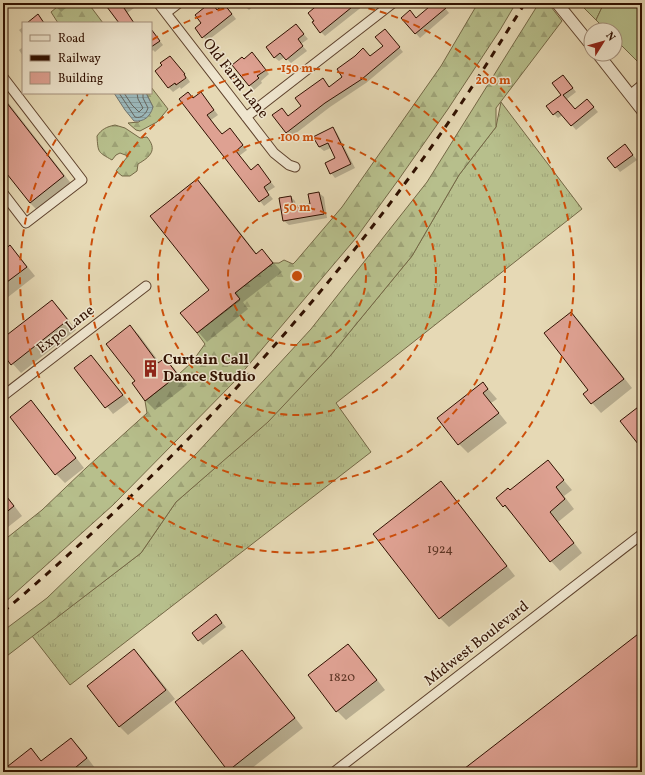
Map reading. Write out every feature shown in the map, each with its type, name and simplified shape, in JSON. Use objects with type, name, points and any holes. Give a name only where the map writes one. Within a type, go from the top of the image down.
[{"type":"street","name":"Old Farm Lane","points":[[158,3],[274,153],[289,165],[294,167]]},
{"type":"street","points":[[166,13],[178,3]]},
{"type":"street","points":[[246,117],[393,3]]},
{"type":"street","points":[[557,3],[583,35]]},
{"type":"street","points":[[604,62],[642,110]]},
{"type":"street","points":[[3,76],[82,180],[26,223],[3,193]]},
{"type":"street","points":[[630,94],[642,85]]},
{"type":"street","name":"Expo Lane","points":[[4,393],[146,286]]},
{"type":"street","name":"Midwest Boulevard","points":[[334,772],[639,536]]},
{"type":"green space","points":[[62,3],[88,3],[102,22],[57,22],[51,12]]},
{"type":"green space","points":[[478,3],[516,3],[448,109],[356,238],[235,381],[113,505],[3,604],[3,541],[42,510],[147,413],[145,401],[192,362],[205,344],[197,333],[240,300],[235,293],[273,263],[279,263],[284,260],[293,264],[296,261],[342,207],[441,66]]},
{"type":"green space","points":[[539,3],[548,3],[562,21],[496,108],[496,127],[459,175],[412,256],[330,356],[268,422],[176,502],[141,553],[3,659],[3,631],[47,598],[196,454],[311,329],[427,182]]},
{"type":"green space","points":[[579,3],[604,3],[596,20]]},
{"type":"green space","points":[[604,3],[642,3],[642,66],[623,47],[623,22],[598,22],[596,20]]},
{"type":"green space","points":[[152,88],[168,109],[157,122],[140,131],[136,130],[128,123],[139,122],[153,107],[146,94],[152,94]]},
{"type":"green space","points":[[501,102],[582,209],[336,403],[371,452],[70,685],[32,636],[141,553],[176,502],[267,422],[330,356],[412,256],[459,175],[496,127]]},
{"type":"green space","points":[[115,125],[125,128],[140,138],[147,137],[152,146],[149,156],[138,164],[137,171],[130,176],[122,176],[116,171],[128,156],[120,153],[112,160],[101,153],[98,149],[97,136],[104,129]]},
{"type":"water","points":[[115,94],[146,94],[153,107],[150,114],[141,121],[134,121]]},
{"type":"building","points":[[104,3],[130,3],[124,8],[133,22],[118,22]]},
{"type":"building","points":[[212,3],[217,10],[224,4],[232,14],[202,38],[195,28],[201,23],[195,15]]},
{"type":"building","points":[[320,3],[328,3],[331,7],[336,3],[357,3],[320,33],[312,22],[314,21],[308,13]]},
{"type":"building","points":[[425,3],[441,3],[446,8],[415,34],[401,18],[410,10],[416,18],[429,7]]},
{"type":"building","points":[[38,14],[43,22],[28,22]]},
{"type":"building","points":[[296,24],[304,34],[298,39],[303,46],[286,60],[280,53],[274,58],[266,47]]},
{"type":"building","points":[[385,29],[400,47],[362,79],[325,103],[286,133],[272,115],[282,108],[288,116],[301,106],[295,98],[323,78],[329,87],[342,77],[337,69],[363,48],[370,56],[383,46],[375,37]]},
{"type":"building","points":[[152,30],[160,41],[152,46]]},
{"type":"building","points":[[252,52],[266,70],[257,76],[259,78],[249,86],[232,65],[242,57],[244,59]]},
{"type":"building","points":[[170,56],[185,74],[186,78],[176,85],[175,83],[168,88],[155,71],[162,65],[160,63]]},
{"type":"building","points":[[563,75],[573,88],[563,95],[575,109],[587,99],[594,107],[571,126],[558,111],[553,115],[546,106],[561,95],[552,83]]},
{"type":"building","points":[[188,92],[193,98],[201,92],[214,110],[207,115],[222,134],[230,128],[243,145],[236,151],[251,170],[258,164],[271,182],[264,187],[269,195],[259,202],[179,99]]},
{"type":"building","points":[[3,98],[64,176],[30,203],[3,169]]},
{"type":"building","points":[[333,127],[351,164],[330,174],[325,163],[335,158],[328,143],[319,147],[313,137]]},
{"type":"building","points":[[625,144],[633,155],[615,168],[607,158]]},
{"type":"building","points":[[197,179],[256,254],[262,249],[273,263],[235,293],[240,299],[197,333],[180,313],[209,290],[150,216]]},
{"type":"building","points":[[319,192],[324,214],[283,221],[279,198],[291,196],[293,207],[310,204],[308,194]]},
{"type":"building","points":[[10,245],[27,267],[3,285],[3,251]]},
{"type":"building","points":[[52,300],[68,320],[11,365],[3,354],[3,338]]},
{"type":"building","points":[[571,312],[624,379],[591,404],[583,394],[588,390],[544,333]]},
{"type":"building","name":"Curtain Call Dance Studio","points":[[130,325],[158,363],[165,358],[178,375],[145,401],[132,383],[135,381],[106,344]]},
{"type":"building","points":[[91,355],[123,395],[105,408],[74,368]]},
{"type":"building","points":[[483,382],[488,389],[483,393],[499,413],[458,445],[437,418]]},
{"type":"building","points":[[31,400],[76,458],[55,475],[10,417]]},
{"type":"building","points":[[642,404],[642,449],[620,421]]},
{"type":"building","points":[[548,460],[564,480],[556,487],[565,499],[550,512],[574,543],[550,562],[505,505],[503,507],[496,498],[508,488],[510,490]]},
{"type":"building","points":[[441,481],[507,566],[439,619],[373,534]]},
{"type":"building","points":[[3,492],[14,506],[3,515]]},
{"type":"building","points":[[216,614],[222,623],[198,641],[192,633]]},
{"type":"building","points":[[642,631],[642,772],[460,772]]},
{"type":"building","points":[[348,644],[377,680],[336,712],[308,675]]},
{"type":"building","points":[[134,649],[166,690],[119,727],[87,686]]},
{"type":"building","points":[[242,650],[295,718],[228,771],[175,702]]},
{"type":"building","points":[[71,738],[87,758],[70,772],[3,772],[3,770],[31,748],[41,761]]},
{"type":"railway","points":[[3,612],[64,559],[180,448],[288,329],[340,268],[437,139],[471,89],[525,3]]},
{"type":"place","name":"Curtain Call Dance Studio","points":[[150,369]]}]
